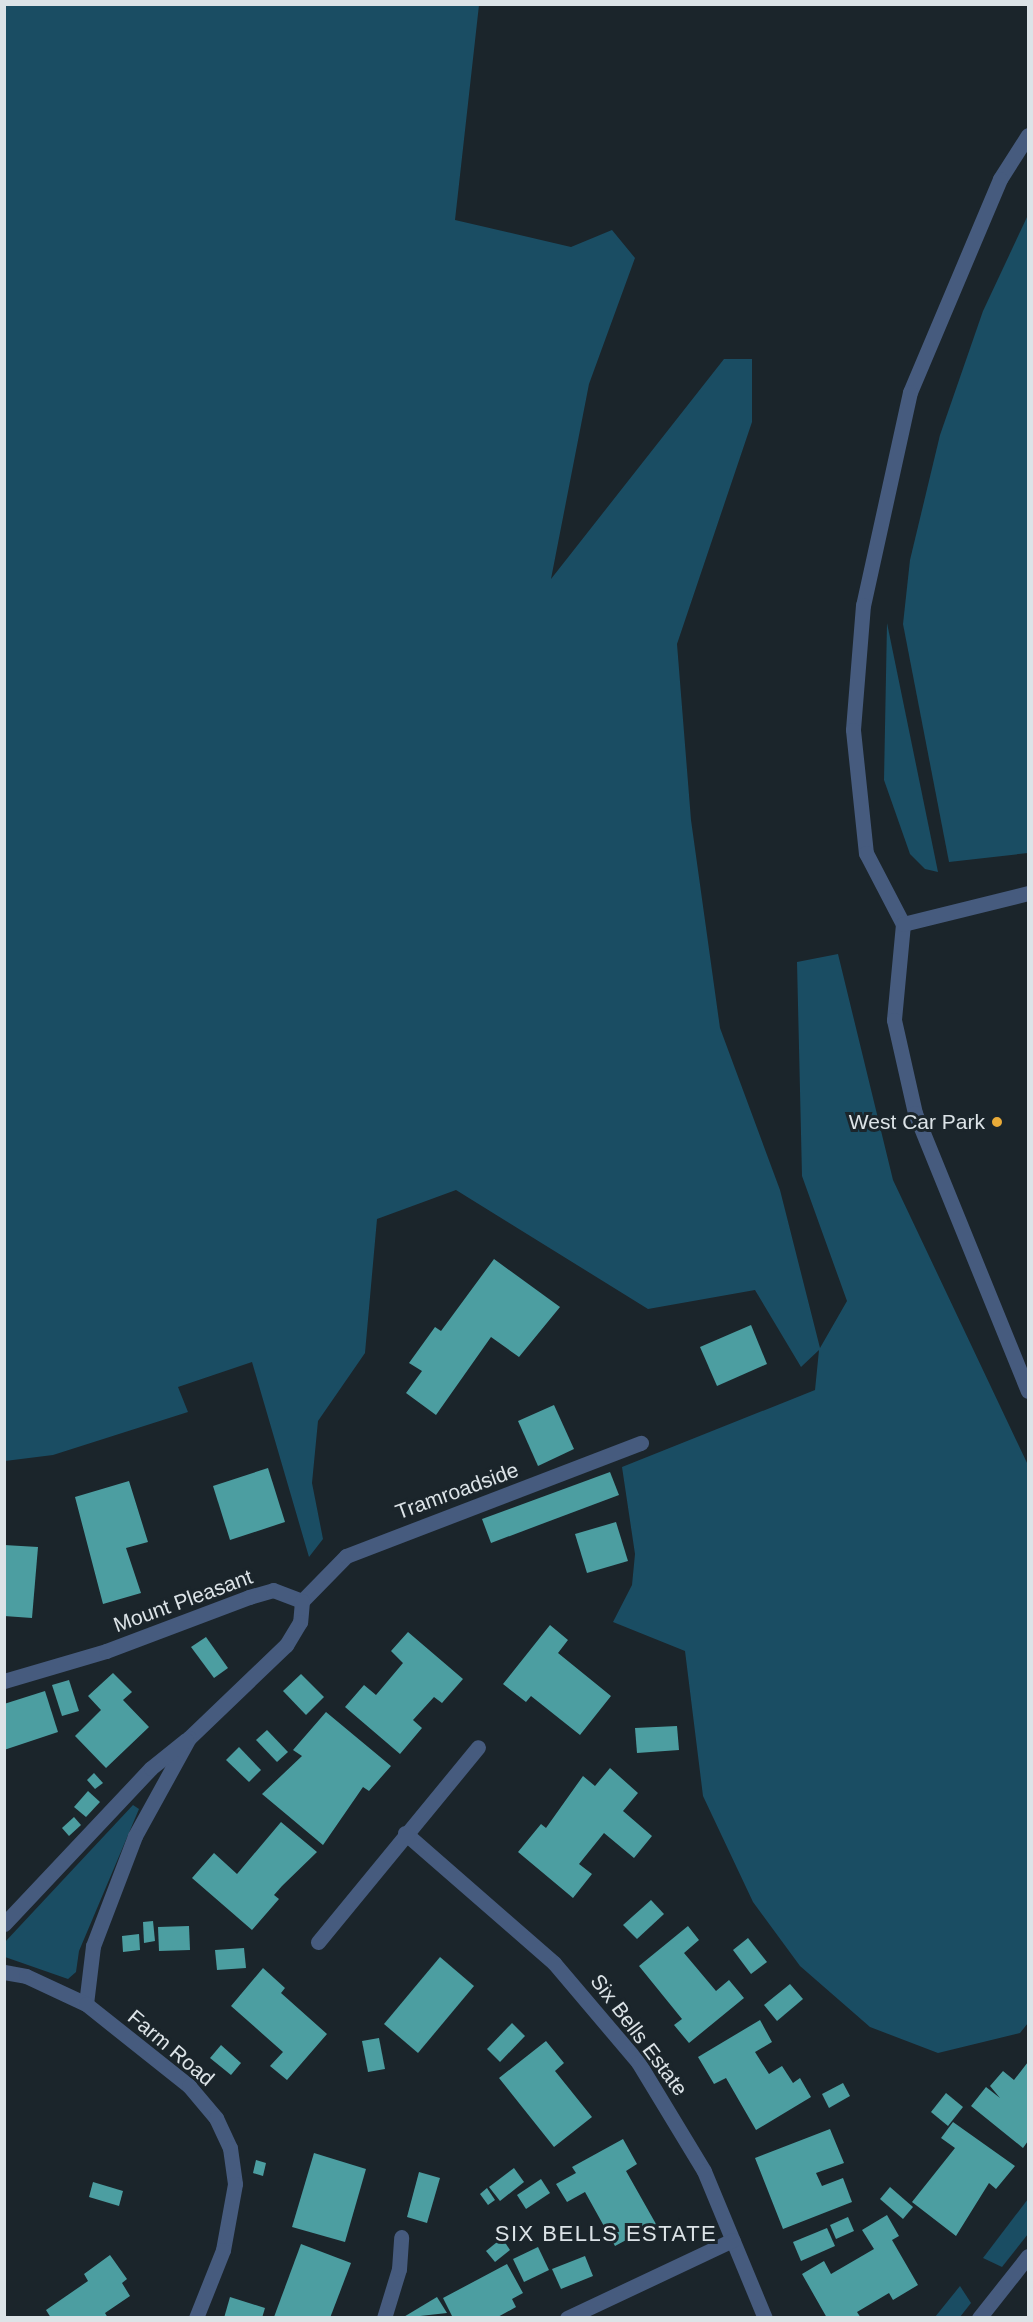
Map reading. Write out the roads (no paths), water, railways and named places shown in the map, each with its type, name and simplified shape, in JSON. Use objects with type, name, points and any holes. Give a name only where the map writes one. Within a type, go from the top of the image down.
[{"type":"street","points":[[1029,135],[1000,179],[910,392],[863,605],[853,730],[866,853],[903,924],[894,1020],[915,1113],[1029,1391]]},
{"type":"street","points":[[903,924],[1029,893]]},
{"type":"street","name":"Tramroadside","points":[[302,1601],[346,1556],[641,1443]]},
{"type":"street","name":"Mount Pleasant","points":[[4,1681],[106,1651],[273,1590],[302,1601]]},
{"type":"street","points":[[4,1924],[151,1768],[189,1738],[286,1646],[300,1622],[302,1601]]},
{"type":"street","points":[[86,2004],[87,1968],[135,1836],[189,1738]]},
{"type":"street","points":[[318,1942],[405,1833],[478,1747]]},
{"type":"street","name":"Six Bells Estate","points":[[405,1833],[554,1963],[602,2014],[670,2109],[704,2171],[765,2318]]},
{"type":"street","name":"Farm Road","points":[[4,1972],[26,1976],[86,2004],[189,2086],[216,2118],[230,2148],[235,2184],[222,2250],[196,2318]]},
{"type":"street","points":[[384,2318],[399,2269],[401,2237]]},
{"type":"street","points":[[567,2318],[733,2240]]},
{"type":"street","points":[[979,2318],[1029,2256]]},
{"type":"place","name":"West Car Park","points":[[997,1122]]},
{"type":"district","name":"SIX BELLS ESTATE","points":[[606,2234]]}]
